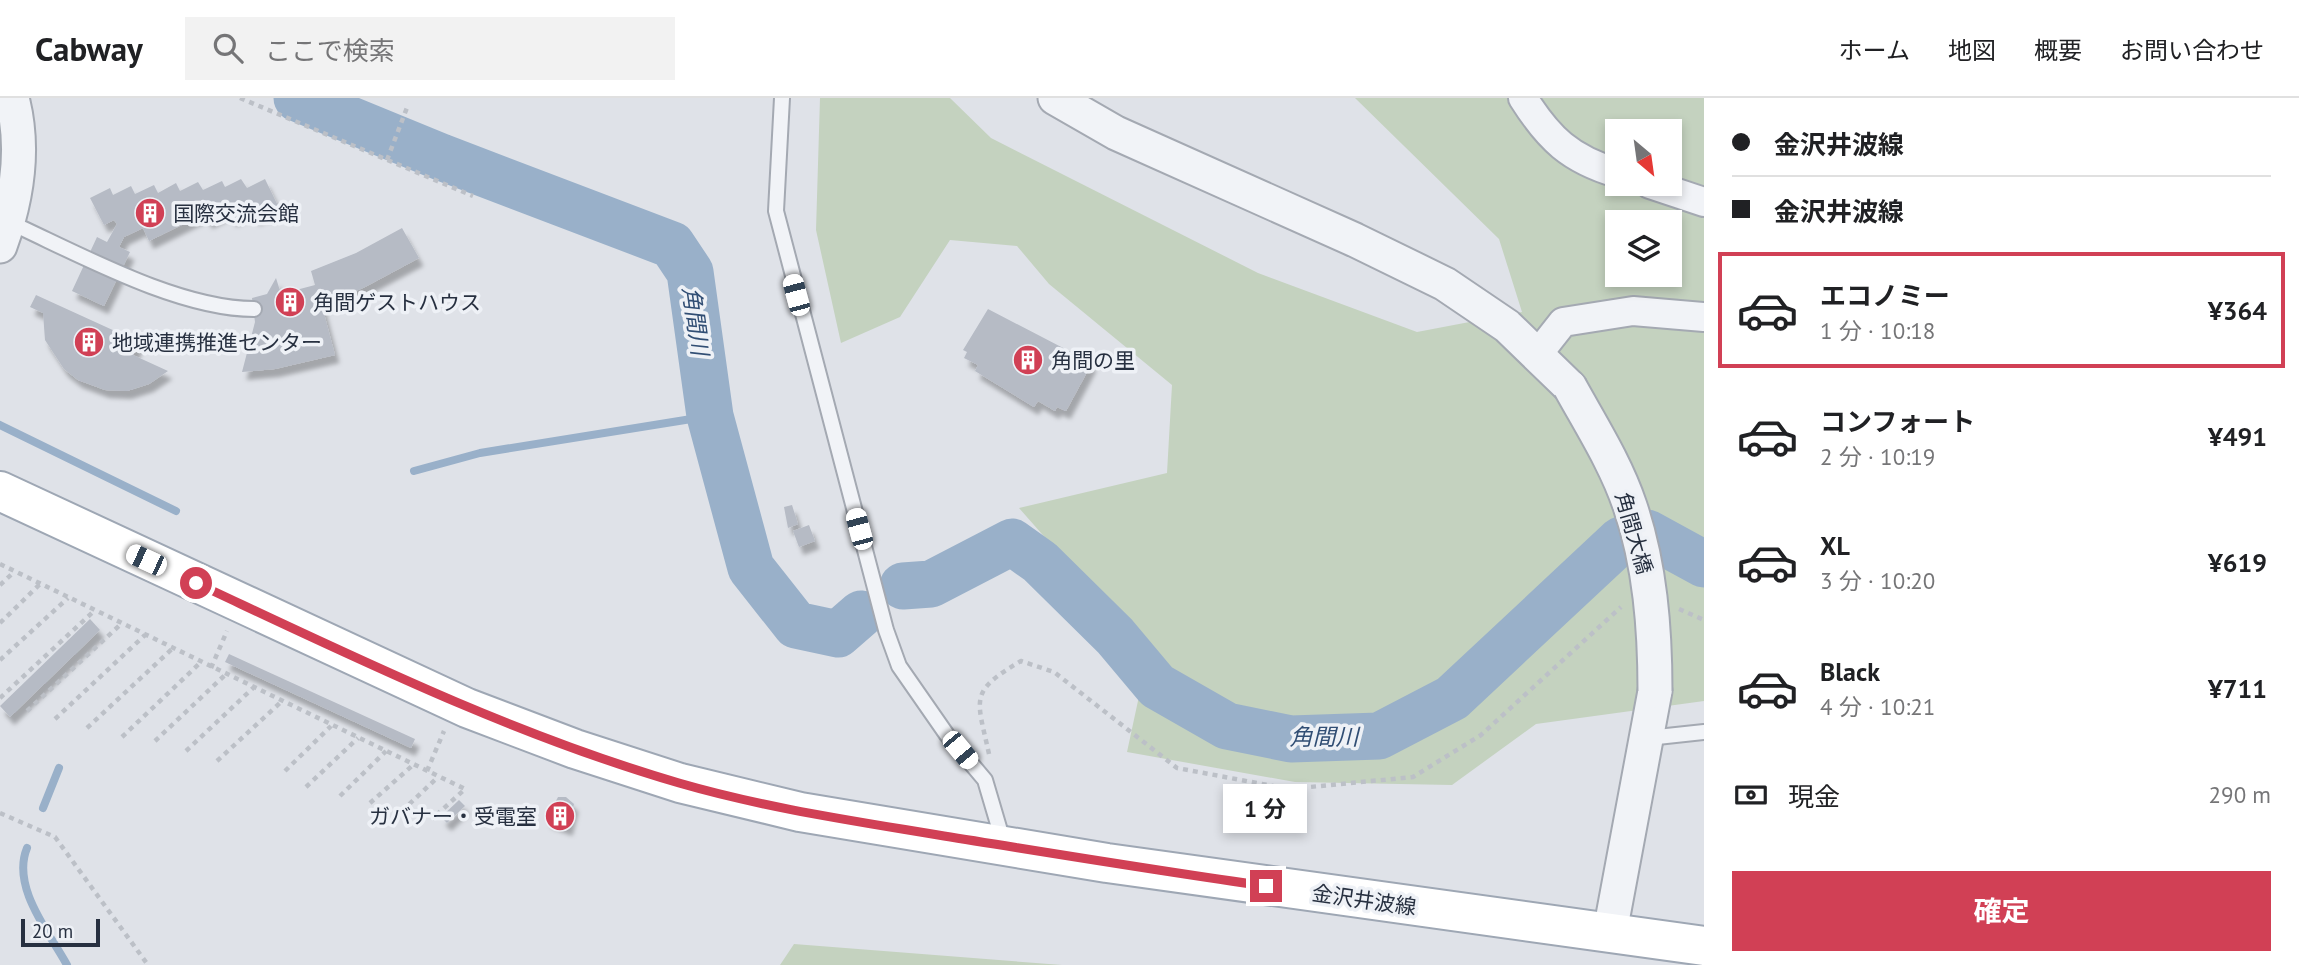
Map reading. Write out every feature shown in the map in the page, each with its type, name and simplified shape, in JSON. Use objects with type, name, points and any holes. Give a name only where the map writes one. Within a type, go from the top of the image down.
[{"type":"main road","name":"金沢井波線","points":[[0,491],[467,708],[575,749],[680,783],[800,812],[1004,846],[1293,890],[1704,946]]},
{"type":"street","points":[[4,234],[7,187],[20,130],[12,98]]},
{"type":"street","name":"角間大橋","points":[[1055,98],[1116,133],[1445,284],[1507,326],[1570,387],[1604,448],[1630,504],[1644,554],[1651,604],[1654,691],[1648,738],[1610,932]]},
{"type":"street","points":[[1523,98],[1543,130],[1586,163],[1605,169]]},
{"type":"street","points":[[1682,195],[1704,202]]},
{"type":"street","points":[[1537,355],[1563,322],[1633,311],[1704,317]]},
{"type":"lane","points":[[782,98],[776,211],[886,630],[899,666],[947,735],[985,780],[1004,846]]},
{"type":"lane","points":[[4,234],[185,299],[233,309],[254,309]]},
{"type":"lane","points":[[1648,738],[1704,732]]},
{"type":"path","points":[[240,98],[473,196]]},
{"type":"path","points":[[388,159],[408,105]]},
{"type":"path","points":[[0,564],[465,789],[432,819]]},
{"type":"path","points":[[0,585],[14,572]]},
{"type":"path","points":[[0,623],[40,584]]},
{"type":"path","points":[[0,660],[68,598]]},
{"type":"path","points":[[985,780],[992,769],[978,702],[990,679],[1021,661],[1054,672],[1177,768],[1289,789],[1413,777],[1481,735],[1629,598]]},
{"type":"path","points":[[1672,606],[1704,620]]},
{"type":"path","points":[[0,698],[94,611]]},
{"type":"path","points":[[26,711],[121,624]]},
{"type":"path","points":[[211,668],[227,630]]},
{"type":"path","points":[[55,719],[145,635]]},
{"type":"path","points":[[87,728],[172,649]]},
{"type":"path","points":[[122,737],[200,663]]},
{"type":"path","points":[[155,741],[225,675]]},
{"type":"path","points":[[186,751],[253,688]]},
{"type":"path","points":[[217,761],[281,702]]},
{"type":"path","points":[[285,771],[331,726]]},
{"type":"path","points":[[427,771],[446,727]]},
{"type":"path","points":[[306,787],[358,738]]},
{"type":"path","points":[[340,796],[386,751]]},
{"type":"path","points":[[370,803],[413,765]]},
{"type":"path","points":[[401,811],[438,777]]},
{"type":"path","points":[[0,813],[55,837],[148,965]]},
{"type":"green space","points":[[820,98],[950,98],[991,138],[1258,273],[1417,332],[1522,312],[1499,239],[1355,98],[1704,98],[1704,701],[1536,724],[1452,785],[1295,782],[1127,752],[1150,645],[1078,575],[1019,508],[1167,473],[1172,385],[1049,284],[1017,246],[950,240],[900,317],[841,343],[816,230]]},
{"type":"green space","points":[[794,944],[1062,965],[780,965]]},
{"type":"building","name":"国際交流会館","points":[[241,179],[247,188],[265,179],[278,206],[255,218],[251,210],[232,219],[228,211],[208,221],[204,214],[149,241],[143,228],[124,237],[119,247],[130,252],[104,306],[72,291],[97,237],[107,242],[117,224],[114,220],[104,225],[90,198],[110,188],[113,195],[131,186],[135,194],[154,185],[158,193],[176,183],[180,191],[198,182],[203,190],[222,181],[225,187]]},
{"type":"building","name":"角間ゲストハウス","points":[[402,228],[419,258],[322,306],[335,355],[275,369],[242,372],[255,322],[252,298],[267,294],[276,278],[281,294],[315,285],[311,271],[356,253]]},
{"type":"building","name":"地域連携推進センター","points":[[36,295],[139,342],[133,355],[168,371],[149,384],[127,391],[105,390],[78,380],[64,369],[45,340],[43,313],[30,307]]},
{"type":"building","name":"角間の里","points":[[988,309],[1092,363],[1066,411],[1057,407],[1055,411],[1038,401],[1034,407],[975,371],[978,365],[964,358],[967,352],[963,350]]},
{"type":"building","points":[[792,505],[798,524],[788,528],[784,507]]},
{"type":"building","points":[[809,525],[815,541],[799,547],[793,531]]},
{"type":"building","points":[[90,619],[100,630],[10,717],[0,706]]},
{"type":"building","points":[[229,654],[415,739],[411,748],[225,662]]},
{"type":"building","name":"ガバナー・受電室","points":[[558,797],[566,797],[574,804],[568,828],[546,820]]},
{"type":"building","points":[[459,800],[465,806],[447,823],[441,817]]},
{"type":"waterway","name":"角間川","points":[[297,98],[441,157],[672,245],[690,272],[710,416],[751,568],[796,625],[838,634],[861,614]]},
{"type":"waterway","points":[[414,471],[480,453],[710,416]]},
{"type":"waterway","points":[[0,425],[176,511]]},
{"type":"waterway","name":"角間川","points":[[903,586],[931,584],[1012,542],[1040,562],[1115,636],[1157,686],[1227,726],[1291,739],[1379,736],[1452,698],[1621,540],[1647,533],[1704,564]]},
{"type":"waterway","points":[[43,808],[59,768]]},
{"type":"waterway","points":[[27,848],[23,863],[28,893],[42,924],[67,965]]},
{"type":"place","name":"国際交流会館","points":[[150,213]]},
{"type":"place","name":"角間ゲストハウス","points":[[290,302]]},
{"type":"place","name":"地域連携推進センター","points":[[89,342]]},
{"type":"place","name":"角間の里","points":[[1028,360]]},
{"type":"place","name":"ガバナー・受電室","points":[[560,816]]},
{"type":"route","points":[[196,583],[467,708],[575,749],[680,783],[800,812],[1107,863],[1266,886]]}]
